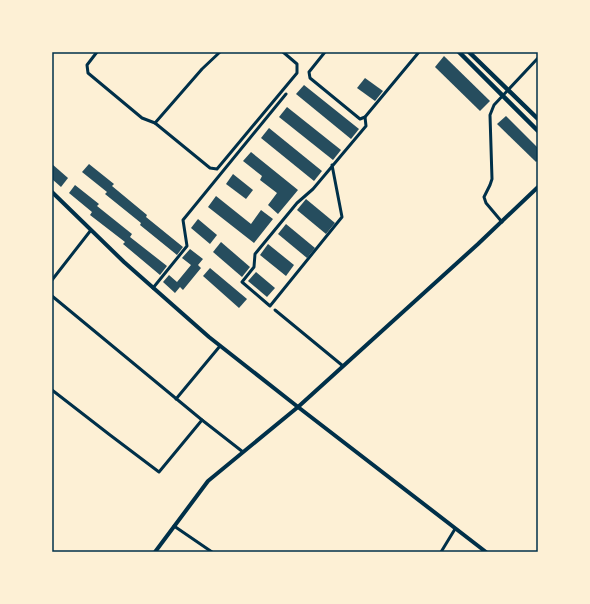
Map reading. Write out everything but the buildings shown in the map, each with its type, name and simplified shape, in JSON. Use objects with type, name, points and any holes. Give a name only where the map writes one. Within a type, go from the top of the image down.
[{"type":"main road","points":[[460,52],[538,131]]},
{"type":"main road","points":[[469,52],[538,119]]},
{"type":"street","points":[[97,52],[87,64],[88,73],[142,118],[155,123],[210,168],[217,169],[297,74],[297,64],[283,52]]},
{"type":"street","points":[[155,123],[202,69],[220,52]]},
{"type":"street","points":[[325,52],[309,72],[310,78],[360,119],[365,117],[418,52]]},
{"type":"street","points":[[502,222],[486,203],[484,197],[492,179],[490,115],[494,104],[538,58]]},
{"type":"street","points":[[153,288],[187,246],[183,220],[286,94]]},
{"type":"street","points":[[332,165],[342,217],[270,306],[242,282],[254,267],[255,254],[297,203],[312,189],[332,165],[366,126],[365,117]]},
{"type":"street","points":[[155,552],[208,481],[298,407],[502,222],[538,187]]},
{"type":"street","points":[[52,192],[124,262],[220,346],[486,552]]},
{"type":"street","points":[[52,280],[91,230]]},
{"type":"street","points":[[52,296],[176,399],[243,452]]},
{"type":"street","points":[[275,310],[343,366]]},
{"type":"street","points":[[176,399],[220,346]]},
{"type":"street","points":[[52,390],[159,472],[202,420]]},
{"type":"street","points":[[174,526],[212,552]]},
{"type":"street","points":[[441,552],[455,529]]}]
